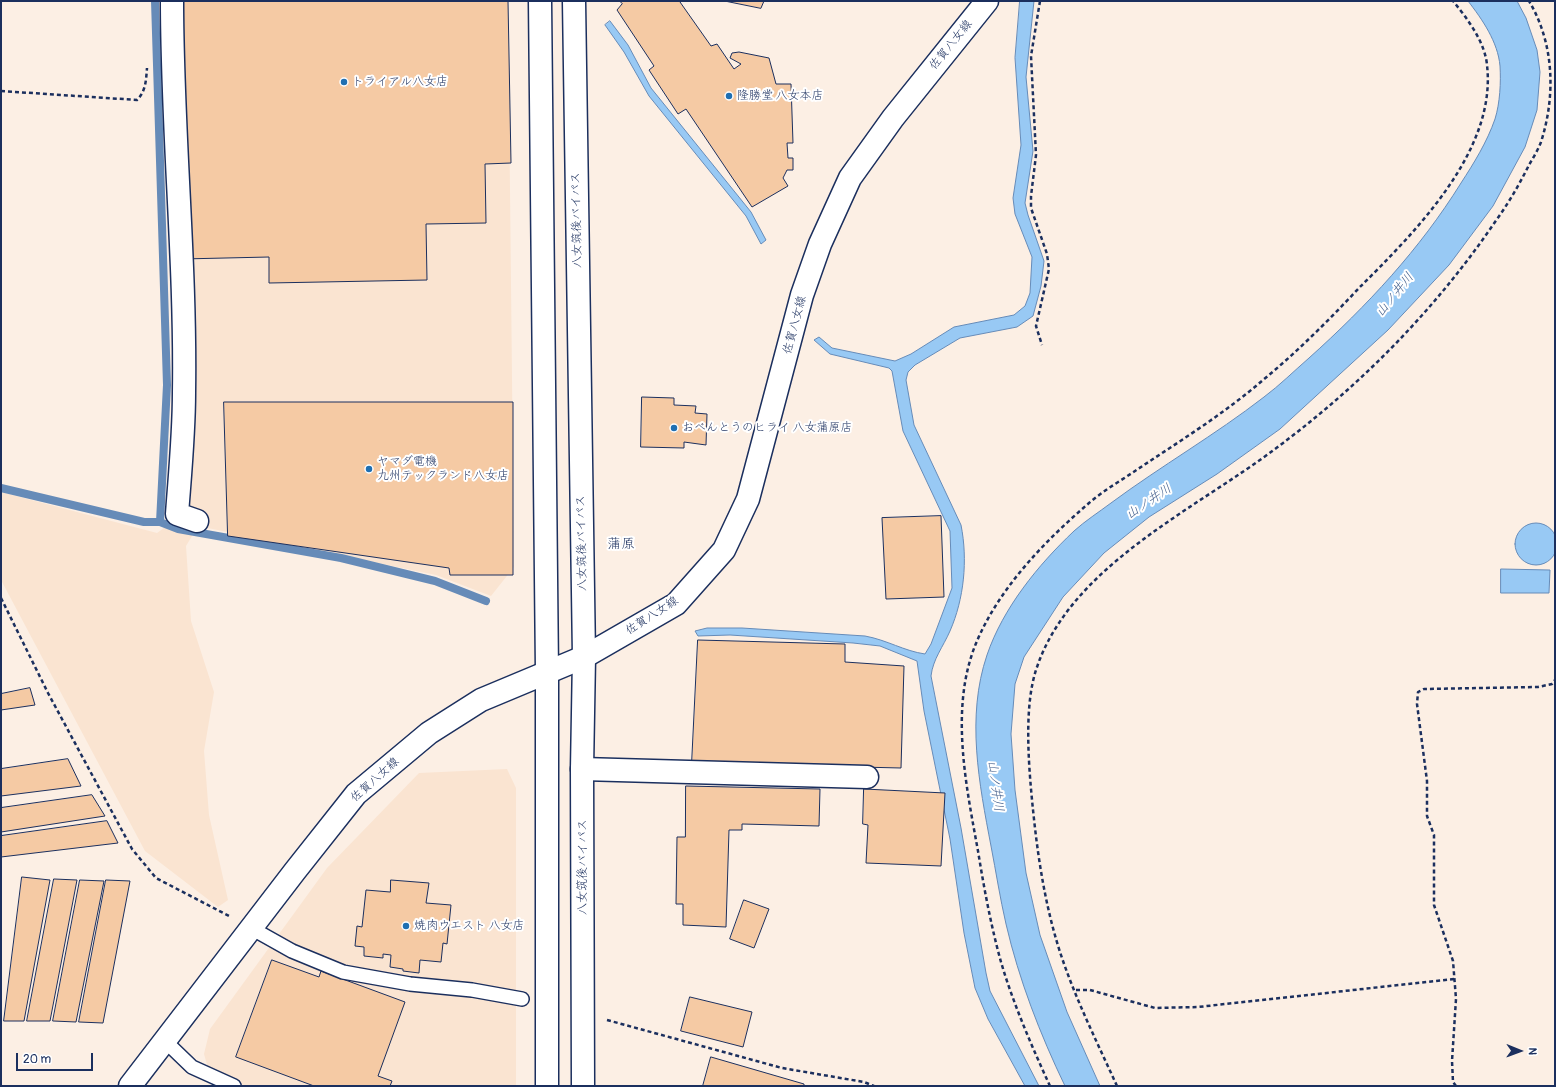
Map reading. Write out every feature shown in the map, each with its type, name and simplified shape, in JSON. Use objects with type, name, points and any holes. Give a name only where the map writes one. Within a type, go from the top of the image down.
[{"type":"main road","points":[[172,1],[172,61],[184,339],[184,394],[177,514],[197,521]]},
{"type":"main road","points":[[540,1],[547,672],[547,1086]]},
{"type":"main road","name":"八女筑後バイパス","points":[[574,1],[584,657],[582,769],[583,1086]]},
{"type":"main road","name":"佐賀八女線","points":[[130,1086],[356,794],[436,729],[481,700],[584,657],[676,604],[724,550],[748,499],[802,295],[820,244],[850,178],[893,118],[986,1]]},
{"type":"main road","points":[[582,769],[866,777]]},
{"type":"lane","points":[[251,928],[292,951],[343,972],[410,984],[472,990],[522,999]]},
{"type":"lane","points":[[165,1041],[192,1067],[234,1086]]},
{"type":"path","points":[[1040,1],[1031,56],[1036,155],[1030,196],[1031,208],[1047,254],[1049,269],[1036,326],[1042,345]]},
{"type":"path","points":[[1050,1086],[1036,1057],[1002,965],[989,915],[968,800],[961,735],[965,679],[976,642],[1001,596],[1039,551],[1091,501],[1263,381],[1331,317],[1413,234],[1450,186],[1479,130],[1488,94],[1487,61],[1471,24],[1453,1]]},
{"type":"path","points":[[1117,1086],[1061,953],[1042,882],[1035,833],[1028,758],[1031,691],[1036,669],[1048,643],[1080,596],[1134,544],[1273,451],[1336,401],[1404,337],[1468,263],[1513,197],[1541,143],[1551,94],[1549,48],[1537,14],[1529,1]]},
{"type":"path","points":[[1,92],[137,100],[142,95],[145,86],[148,62],[172,61]]},
{"type":"path","points":[[1,598],[48,693],[132,849],[156,878],[251,928]]},
{"type":"path","points":[[1456,1086],[1453,1082],[1452,1061],[1456,998],[1453,961],[1434,905],[1434,835],[1427,816],[1427,781],[1417,704],[1418,692],[1424,689],[1538,687],[1552,684],[1555,680]]},
{"type":"path","points":[[1076,990],[1090,990],[1155,1008],[1198,1007],[1454,979]]},
{"type":"path","points":[[605,1019],[782,1068],[864,1082],[874,1086]]},
{"type":"shaded area","points":[[508,1],[514,567],[491,596],[436,575],[198,526],[186,546],[191,621],[214,692],[204,751],[209,815],[228,900],[218,907],[145,851],[1,580],[1,492],[157,533],[187,511],[182,128]]},
{"type":"shaded area","points":[[507,769],[516,788],[516,1086],[213,1086],[204,1054],[210,1029],[327,868],[419,773]]},
{"type":"water","points":[[1020,1],[1034,1],[1026,77],[1033,151],[1025,203],[1044,261],[1041,286],[1033,316],[1017,327],[960,338],[915,365],[908,372],[906,380],[914,425],[961,525],[963,538],[964,565],[959,606],[950,631],[934,664],[931,676],[961,828],[986,973],[990,991],[1039,1086],[1025,1086],[988,1019],[975,988],[964,933],[950,839],[924,711],[917,661],[880,646],[730,635],[698,636],[695,631],[707,628],[742,628],[865,636],[917,653],[925,654],[931,644],[952,588],[950,531],[903,431],[892,371],[889,368],[830,354],[814,340],[819,337],[832,348],[895,361],[911,354],[954,327],[1014,315],[1025,306],[1030,293],[1032,257],[1015,214],[1013,198],[1021,145],[1015,58]]},
{"type":"water","name":"山ノ井川","points":[[1468,1],[1517,1],[1526,18],[1537,50],[1540,72],[1537,110],[1525,147],[1493,206],[1449,265],[1388,330],[1280,429],[1217,474],[1149,517],[1104,553],[1063,597],[1024,657],[1015,684],[1011,734],[1015,790],[1026,873],[1040,935],[1067,1012],[1100,1086],[1065,1086],[1039,1027],[1017,966],[1004,914],[982,798],[976,726],[977,702],[987,655],[1002,621],[1023,588],[1047,558],[1074,531],[1130,489],[1245,411],[1276,388],[1331,338],[1372,297],[1428,231],[1480,152],[1492,128],[1498,106],[1500,92],[1499,57],[1493,40],[1484,23]]},
{"type":"water","points":[[610,21],[628,45],[651,88],[751,212],[766,240],[761,244],[746,216],[649,96],[624,52],[605,25]]},
{"type":"water","points":[[1532,523],[1540,523],[1548,526],[1554,532],[1557,544],[1554,556],[1548,562],[1540,565],[1532,565],[1524,562],[1518,556],[1515,548],[1515,540],[1518,532],[1524,526]]},
{"type":"water","points":[[1501,569],[1550,570],[1549,593],[1501,593]]},
{"type":"building","name":"トライアル八女店","points":[[177,1],[508,1],[511,163],[485,164],[486,223],[426,224],[427,280],[269,283],[269,257],[182,259]]},
{"type":"building","name":"隆勝堂 八女本店","points":[[620,1],[682,1],[680,2],[711,46],[717,44],[734,69],[741,64],[730,58],[732,53],[739,52],[769,58],[776,84],[791,84],[793,143],[787,143],[788,158],[793,158],[793,170],[787,170],[783,178],[788,186],[752,207],[686,109],[678,114],[649,70],[654,66],[617,10],[622,4]]},
{"type":"building","points":[[725,1],[764,1],[761,8]]},
{"type":"building","name":"おべんとうのヒライ 八女蒲原店","points":[[642,397],[674,398],[674,405],[696,406],[695,413],[707,414],[706,445],[684,442],[684,448],[641,447]]},
{"type":"building","name":"ヤマダ電機 九州テックランド八女店","points":[[224,402],[513,402],[513,575],[450,575],[449,568],[228,536]]},
{"type":"building","points":[[941,516],[944,597],[886,599],[882,518]]},
{"type":"building","points":[[698,640],[845,644],[845,662],[904,666],[901,768],[692,763]]},
{"type":"building","points":[[30,688],[35,705],[1,710],[1,694]]},
{"type":"building","points":[[68,759],[81,786],[1,796],[1,769]]},
{"type":"building","points":[[686,786],[820,789],[819,826],[742,824],[742,830],[729,830],[726,927],[683,925],[683,904],[676,904],[677,837],[685,837]]},
{"type":"building","points":[[864,789],[945,793],[941,866],[866,863],[868,825],[863,824]]},
{"type":"building","points":[[92,795],[105,816],[1,832],[1,808]]},
{"type":"building","points":[[107,821],[118,843],[1,857],[1,836]]},
{"type":"building","points":[[22,877],[50,880],[24,1021],[4,1021]]},
{"type":"building","points":[[54,879],[77,880],[50,1021],[27,1021]]},
{"type":"building","points":[[80,880],[104,881],[76,1022],[53,1021]]},
{"type":"building","points":[[106,880],[130,881],[103,1023],[79,1022]]},
{"type":"building","name":"焼肉ウエスト 八女店","points":[[391,880],[429,883],[426,903],[451,905],[447,944],[443,943],[441,962],[420,960],[419,973],[403,971],[403,969],[390,967],[391,955],[383,954],[383,958],[364,956],[364,947],[355,946],[357,926],[362,927],[366,890],[390,892]]},
{"type":"building","points":[[744,900],[769,909],[754,948],[730,939]]},
{"type":"building","points":[[272,960],[319,977],[321,971],[405,1002],[378,1076],[392,1081],[390,1086],[314,1086],[236,1057]]},
{"type":"building","points":[[690,997],[752,1012],[743,1047],[681,1031]]},
{"type":"building","points":[[711,1057],[804,1084],[804,1086],[703,1086]]},
{"type":"waterway","points":[[155,1],[167,385],[160,522]]},
{"type":"waterway","points":[[1,488],[144,522],[160,522],[178,529],[341,558],[435,581],[486,601]]},
{"type":"place","name":"トライアル八女店","points":[[344,82]]},
{"type":"place","name":"隆勝堂 八女本店","points":[[729,96]]},
{"type":"place","name":"おべんとうのヒライ 八女蒲原店","points":[[674,428]]},
{"type":"place","name":"ヤマダ電機 九州テックランド八女店","points":[[369,469]]},
{"type":"place","name":"焼肉ウエスト 八女店","points":[[406,926]]},
{"type":"district","name":"蒲原","points":[[621,544]]}]
